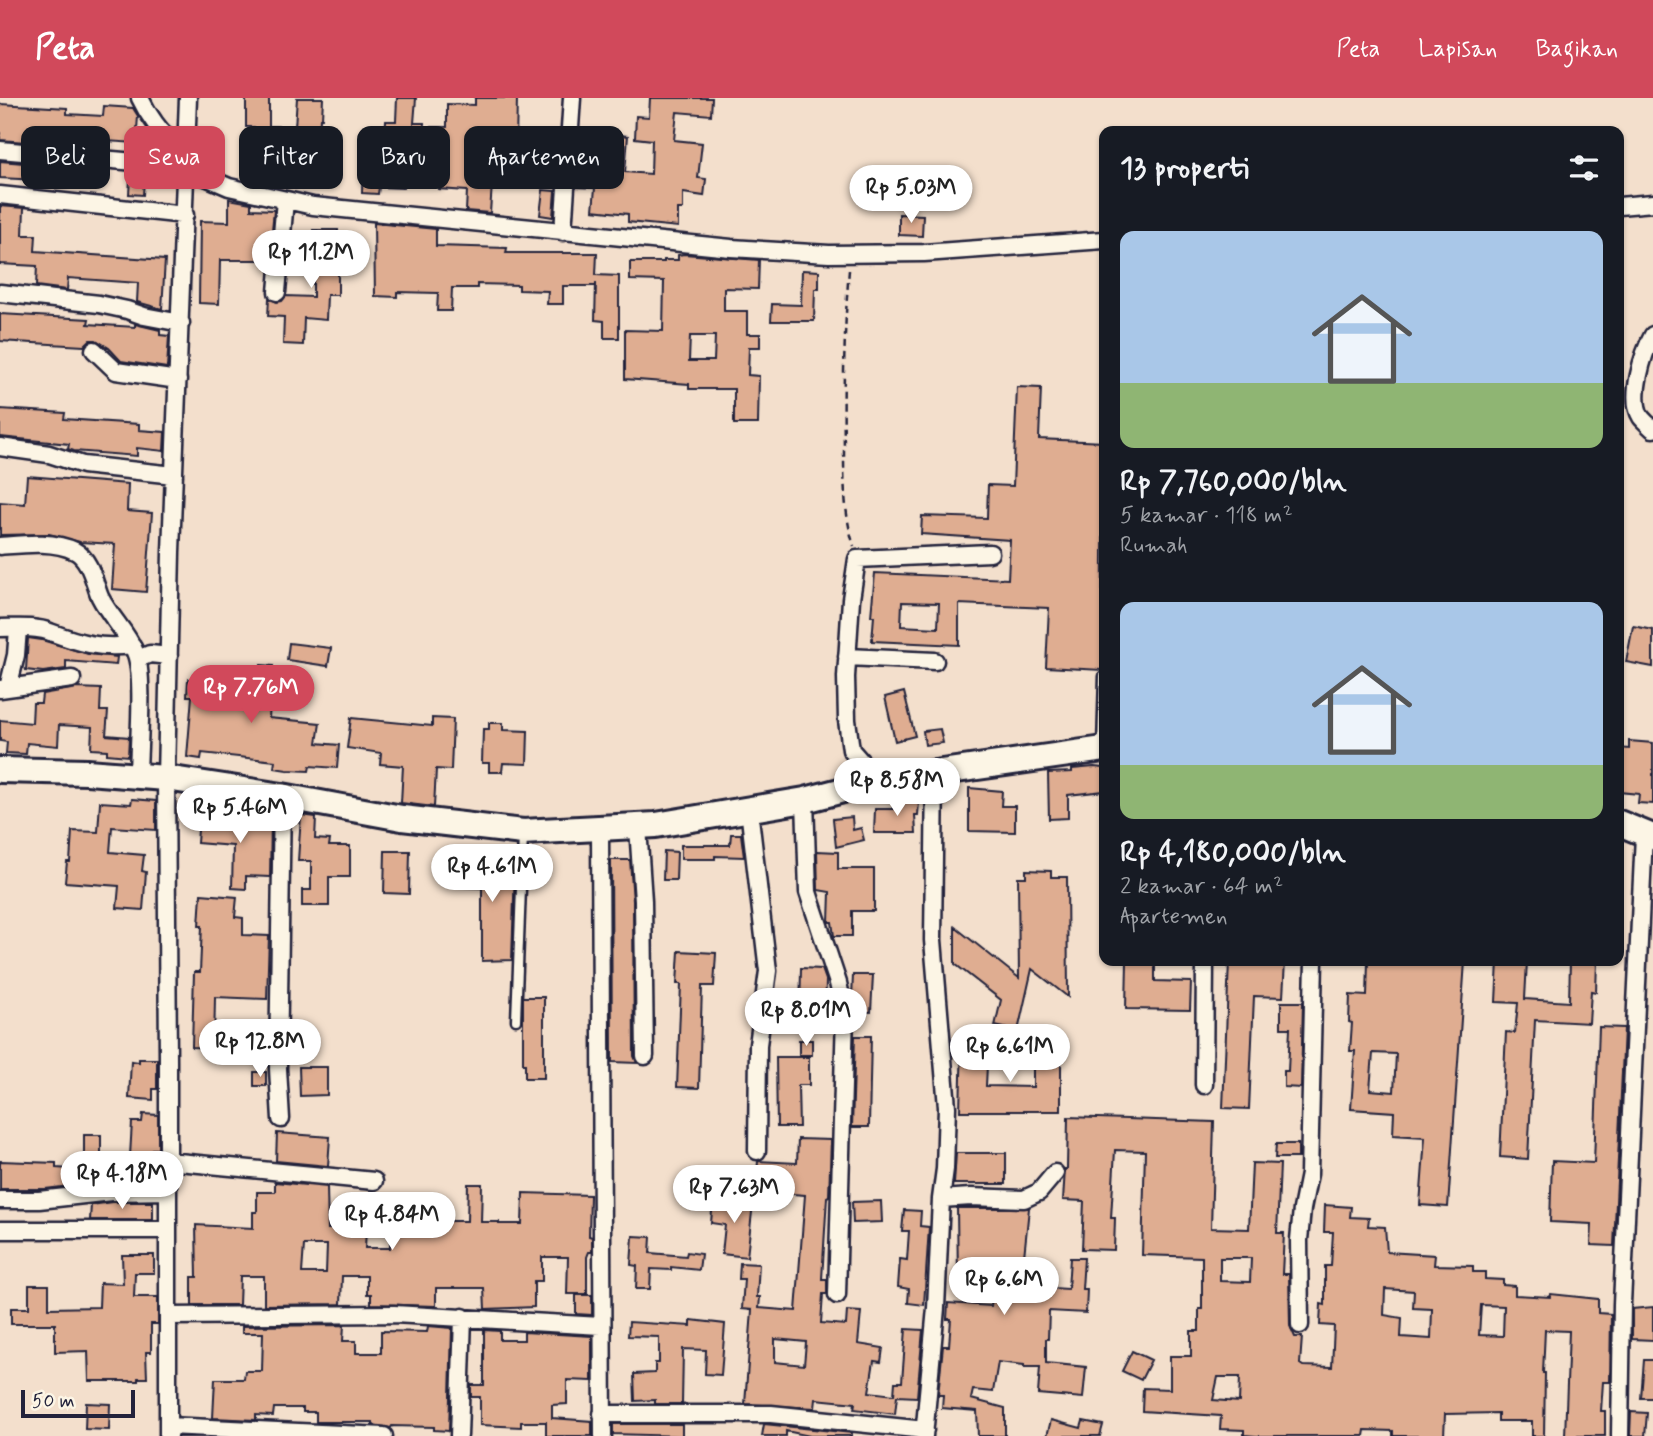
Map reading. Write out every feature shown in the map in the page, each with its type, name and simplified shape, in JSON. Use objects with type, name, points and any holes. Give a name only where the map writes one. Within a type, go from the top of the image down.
[{"type":"highway","points":[[0,770],[87,772],[166,778],[402,818],[523,832],[638,827],[805,800],[878,781],[1099,750]]},
{"type":"highway","points":[[1624,825],[1649,836]]},
{"type":"street","points":[[139,98],[148,115],[158,126]]},
{"type":"street","points":[[188,98],[188,126]]},
{"type":"street","points":[[563,232],[572,98]]},
{"type":"street","points":[[0,150],[124,160]]},
{"type":"street","points":[[225,185],[285,200],[339,209],[731,248],[850,254],[924,253],[1099,240]]},
{"type":"street","points":[[186,189],[174,475],[166,778],[168,1431],[384,1436]]},
{"type":"street","points":[[0,195],[185,215]]},
{"type":"street","points":[[277,292],[285,200]]},
{"type":"street","points":[[1624,206],[1653,203]]},
{"type":"street","points":[[0,293],[99,304],[181,323]]},
{"type":"street","points":[[1653,335],[1640,370],[1638,405],[1642,417],[1653,429]]},
{"type":"street","points":[[94,350],[116,372],[178,380]]},
{"type":"street","points":[[0,447],[50,454],[83,465],[174,475]]},
{"type":"street","points":[[0,545],[41,544],[66,547],[78,552],[85,559],[103,604],[135,652],[139,689],[138,776]]},
{"type":"street","points":[[878,781],[851,750],[847,720],[847,657],[857,559],[989,553]]},
{"type":"street","points":[[0,628],[51,632],[88,645],[169,656]]},
{"type":"street","points":[[18,629],[16,655],[4,688],[72,679]]},
{"type":"street","points":[[847,657],[935,661]]},
{"type":"street","points":[[602,1415],[771,1414],[925,1433],[936,1308],[947,1107],[933,940],[935,772]]},
{"type":"street","points":[[281,1119],[278,1069],[282,796]]},
{"type":"street","points":[[805,800],[808,892],[838,983],[845,1014],[837,1295]]},
{"type":"street","points":[[749,809],[768,971],[758,1045],[757,1150]]},
{"type":"street","points":[[638,827],[643,901],[645,1056]]},
{"type":"street","points":[[600,830],[603,1436]]},
{"type":"street","points":[[1619,1436],[1622,1304],[1649,836]]},
{"type":"street","points":[[1204,1085],[1205,966]]},
{"type":"street","points":[[1300,1325],[1298,1251],[1309,1174],[1314,966]]},
{"type":"street","points":[[169,1161],[374,1181]]},
{"type":"street","points":[[941,1199],[1024,1199],[1039,1192],[1055,1173]]},
{"type":"street","points":[[0,1200],[40,1200],[111,1192],[168,1191]]},
{"type":"street","points":[[0,1230],[168,1230]]},
{"type":"street","points":[[168,1315],[394,1314],[601,1326]]},
{"type":"street","points":[[459,1436],[463,1317]]},
{"type":"lane","points":[[516,1020],[523,832]]},
{"type":"path","points":[[850,254],[845,330],[844,436],[847,509],[850,535],[857,559]]},
{"type":"building","points":[[246,98],[269,98],[269,126],[246,126]]},
{"type":"building","points":[[297,98],[323,98],[320,126],[295,126]]},
{"type":"building","points":[[397,98],[416,98],[414,123],[424,123],[424,126],[386,126],[386,121],[396,121]]},
{"type":"building","points":[[475,98],[517,98],[516,126],[464,126],[464,189],[492,189],[490,213],[466,211],[467,191],[439,189],[450,189],[450,126],[447,126],[447,104],[475,105]]},
{"type":"building","points":[[650,98],[712,98],[711,115],[677,112],[674,140],[702,143],[698,178],[706,179],[704,196],[683,193],[683,209],[678,209],[678,227],[628,222],[628,214],[593,210],[595,189],[624,189],[624,136],[628,136],[625,172],[651,174],[652,140],[635,138],[636,116],[649,117]]},
{"type":"building","points":[[0,104],[67,108],[67,114],[103,116],[104,106],[133,108],[138,116],[137,126],[124,126],[124,142],[110,141],[110,126],[21,126],[21,142],[0,140]]},
{"type":"building","points":[[0,161],[21,163],[21,179],[0,178]]},
{"type":"building","points":[[129,189],[143,189],[143,195],[129,194]]},
{"type":"building","points":[[362,189],[379,189],[378,194],[362,193]]},
{"type":"building","points":[[543,190],[555,191],[553,217],[540,215]]},
{"type":"building","points":[[229,199],[251,203],[251,209],[274,210],[269,260],[220,260],[219,304],[199,303],[200,221],[229,222]]},
{"type":"building","points":[[0,206],[24,208],[23,235],[36,235],[35,251],[165,260],[162,309],[137,302],[138,283],[68,278],[67,290],[36,286],[37,266],[0,264]]},
{"type":"building","points":[[899,214],[923,215],[922,236],[899,235]]},
{"type":"building","points":[[374,223],[436,229],[436,246],[507,248],[506,253],[597,253],[596,275],[619,276],[619,338],[604,338],[604,321],[595,320],[596,286],[563,286],[563,304],[547,304],[548,291],[519,290],[519,285],[477,284],[477,288],[452,288],[451,311],[437,311],[438,293],[397,292],[397,297],[375,296]]},
{"type":"building","points":[[313,230],[338,230],[338,295],[327,295],[326,320],[304,318],[303,345],[283,344],[284,317],[268,316],[269,298],[277,302],[286,296],[313,297]]},
{"type":"building","points":[[678,255],[759,260],[758,289],[724,288],[724,311],[747,311],[747,334],[760,334],[760,347],[749,347],[748,375],[759,376],[758,424],[734,424],[734,389],[689,389],[689,384],[625,379],[625,330],[663,331],[664,281],[630,280],[630,262],[678,260]],"holes":[[[690,336],[715,336],[714,361],[689,361]]]},
{"type":"building","points":[[802,270],[819,271],[819,289],[815,289],[814,321],[771,321],[772,304],[801,305]]},
{"type":"building","points":[[0,314],[89,319],[88,324],[135,327],[135,324],[160,330],[160,335],[169,336],[167,368],[121,361],[109,348],[96,340],[90,340],[84,346],[0,341]]},
{"type":"building","points":[[1017,387],[1041,388],[1039,439],[1099,442],[1099,670],[1046,667],[1049,608],[959,604],[959,645],[872,641],[874,616],[871,616],[875,573],[1008,579],[1010,540],[921,534],[922,516],[987,518],[988,485],[1013,486]],"holes":[[[902,602],[939,603],[938,628],[901,626]]]},
{"type":"building","points":[[0,409],[65,413],[64,419],[139,424],[139,430],[165,432],[164,451],[137,448],[137,456],[74,451],[68,449],[69,444],[0,437]]},
{"type":"building","points":[[27,476],[128,484],[127,511],[152,513],[146,592],[112,589],[115,544],[80,542],[49,534],[0,535],[0,502],[25,504]]},
{"type":"building","points":[[1633,626],[1653,630],[1653,667],[1626,662]]},
{"type":"building","points":[[28,638],[88,654],[117,657],[116,665],[66,661],[66,669],[43,672],[26,670]]},
{"type":"building","points":[[289,643],[331,648],[328,666],[287,660]]},
{"type":"building","points":[[261,665],[273,666],[269,718],[320,723],[317,743],[339,745],[337,768],[310,766],[309,771],[287,770],[274,768],[275,761],[202,753],[201,759],[187,757],[192,696],[187,696],[188,679],[207,681],[207,675],[261,679]]},
{"type":"building","points":[[77,688],[101,689],[100,711],[108,711],[106,735],[129,737],[128,756],[91,749],[92,727],[59,725],[58,746],[27,743],[26,754],[6,753],[7,742],[0,741],[0,720],[32,723],[33,703],[41,703],[42,694]]},
{"type":"building","points":[[904,692],[915,736],[895,741],[885,697]]},
{"type":"building","points":[[351,718],[432,726],[432,718],[453,719],[451,770],[436,769],[434,807],[401,803],[403,766],[380,764],[381,753],[347,748]]},
{"type":"building","points":[[489,723],[503,723],[503,730],[528,731],[527,764],[503,763],[502,772],[489,772],[489,763],[482,763],[483,729],[489,729]]},
{"type":"building","points":[[940,729],[943,743],[925,745],[923,731]]},
{"type":"building","points":[[1629,741],[1653,743],[1653,804],[1638,803],[1639,794],[1624,792],[1624,748],[1629,749]]},
{"type":"building","points":[[1099,768],[1099,792],[1068,795],[1068,818],[1049,819],[1048,773],[1072,772],[1072,769]]},
{"type":"building","points":[[969,788],[1002,791],[1001,806],[1015,806],[1015,832],[969,831]]},
{"type":"building","points":[[132,799],[156,801],[156,830],[112,827],[110,852],[144,855],[142,871],[146,872],[143,910],[117,908],[119,886],[65,882],[67,862],[70,862],[72,831],[98,832],[100,802],[131,804]]},
{"type":"building","points":[[893,801],[919,802],[918,815],[915,815],[916,833],[874,833],[875,809],[893,809]]},
{"type":"building","points":[[301,815],[316,817],[315,839],[330,840],[329,846],[350,846],[350,877],[329,877],[329,906],[302,906],[302,890],[311,890],[311,861],[298,861]]},
{"type":"building","points":[[199,816],[271,820],[270,877],[246,876],[246,889],[232,888],[233,846],[197,843]]},
{"type":"building","points":[[852,817],[853,830],[861,828],[864,840],[836,847],[833,819]]},
{"type":"building","points":[[731,834],[741,834],[744,857],[681,859],[681,845],[730,845]]},
{"type":"building","points":[[385,851],[410,851],[409,894],[384,893]]},
{"type":"building","points":[[462,851],[481,852],[481,865],[515,866],[512,960],[482,961],[482,888],[460,887]]},
{"type":"building","points":[[664,851],[677,852],[676,880],[663,880]]},
{"type":"building","points":[[817,851],[838,852],[838,869],[874,869],[874,911],[852,911],[852,936],[834,936],[832,922],[829,922],[830,892],[818,890]]},
{"type":"building","points":[[611,860],[630,860],[633,901],[634,1056],[637,1063],[612,1062]]},
{"type":"building","points":[[1026,870],[1051,871],[1051,877],[1067,877],[1068,997],[1032,969],[1018,1031],[995,1026],[1001,1000],[955,964],[955,927],[1019,978],[1018,877],[1026,877]]},
{"type":"building","points":[[201,894],[237,897],[235,917],[243,918],[243,935],[269,936],[267,999],[215,997],[214,1048],[192,1047],[194,972],[200,972]]},
{"type":"building","points":[[679,951],[716,953],[714,986],[702,986],[699,1088],[677,1087],[681,984],[677,984]]},
{"type":"building","points":[[1127,966],[1155,966],[1155,981],[1191,982],[1190,1010],[1126,1009]]},
{"type":"building","points":[[1229,966],[1285,966],[1283,997],[1254,996],[1249,1109],[1223,1108]]},
{"type":"building","points":[[1368,966],[1465,966],[1448,1207],[1420,1205],[1425,1137],[1393,1135],[1394,1112],[1351,1109],[1355,1051],[1350,1051],[1350,995],[1367,996]],"holes":[[[1373,1053],[1396,1054],[1394,1092],[1370,1090]]]},
{"type":"building","points":[[1498,966],[1527,966],[1525,999],[1569,1002],[1570,966],[1597,966],[1596,992],[1591,991],[1589,1023],[1535,1020],[1528,1159],[1500,1157],[1506,1032],[1515,1033],[1518,1003],[1496,1002]]},
{"type":"building","points":[[801,968],[822,969],[826,980],[825,1016],[800,1016]]},
{"type":"building","points":[[853,975],[873,975],[871,1012],[855,1011],[852,998]]},
{"type":"building","points":[[523,997],[544,997],[544,1078],[525,1078]]},
{"type":"building","points":[[1281,1002],[1303,1002],[1301,1088],[1284,1087],[1284,1071],[1288,1071],[1290,1028],[1281,1028]]},
{"type":"building","points":[[1599,1027],[1624,1028],[1614,1246],[1591,1245],[1592,1224],[1550,1222],[1552,1161],[1594,1163]]},
{"type":"building","points":[[855,1036],[871,1036],[869,1127],[852,1127]]},
{"type":"building","points":[[799,1040],[812,1040],[812,1055],[799,1055]]},
{"type":"building","points":[[962,1043],[988,1044],[986,1086],[1033,1087],[1033,1050],[1061,1050],[1061,1111],[960,1111]]},
{"type":"building","points":[[776,1057],[809,1057],[809,1085],[798,1085],[799,1127],[777,1127]]},
{"type":"building","points":[[139,1059],[157,1059],[157,1089],[153,1089],[153,1100],[129,1098],[131,1061],[139,1062]]},
{"type":"building","points":[[299,1067],[327,1067],[327,1095],[300,1096]]},
{"type":"building","points":[[254,1072],[266,1072],[266,1086],[254,1086]]},
{"type":"building","points":[[143,1114],[158,1115],[158,1149],[152,1149],[151,1157],[130,1156],[132,1122],[142,1122]]},
{"type":"building","points":[[1068,1117],[1214,1122],[1211,1228],[1249,1229],[1252,1163],[1280,1164],[1277,1233],[1284,1233],[1282,1274],[1289,1274],[1290,1326],[1295,1337],[1302,1337],[1300,1364],[1303,1366],[1332,1367],[1334,1326],[1320,1325],[1321,1304],[1325,1305],[1325,1266],[1331,1266],[1333,1232],[1324,1232],[1325,1205],[1351,1207],[1350,1217],[1369,1218],[1368,1226],[1385,1227],[1387,1252],[1435,1255],[1434,1265],[1473,1266],[1473,1272],[1485,1272],[1485,1279],[1503,1280],[1503,1285],[1515,1286],[1515,1295],[1550,1297],[1551,1294],[1598,1299],[1598,1313],[1611,1314],[1610,1382],[1603,1382],[1601,1411],[1605,1411],[1605,1436],[1565,1436],[1569,1331],[1545,1330],[1544,1436],[1532,1436],[1532,1421],[1498,1421],[1498,1413],[1445,1414],[1444,1436],[1393,1436],[1393,1431],[1365,1430],[1364,1436],[1256,1436],[1244,1435],[1244,1430],[1220,1429],[1221,1416],[1142,1411],[1143,1388],[1170,1389],[1170,1356],[1191,1356],[1191,1331],[1199,1331],[1199,1309],[1202,1309],[1202,1257],[1142,1255],[1145,1151],[1115,1150],[1111,1218],[1115,1218],[1114,1250],[1082,1249],[1084,1201],[1063,1200],[1067,1169]],"holes":[[[1220,1258],[1251,1258],[1250,1282],[1220,1281]],[[1385,1289],[1414,1291],[1413,1308],[1432,1309],[1431,1339],[1401,1337],[1402,1318],[1384,1315]],[[1481,1305],[1504,1306],[1503,1336],[1479,1335]],[[1218,1377],[1240,1377],[1239,1402],[1213,1400]]]},
{"type":"building","points":[[277,1133],[330,1137],[328,1166],[276,1161]]},
{"type":"building","points":[[84,1135],[101,1135],[101,1162],[84,1162]]},
{"type":"building","points":[[798,1139],[831,1140],[822,1279],[827,1279],[827,1294],[823,1294],[821,1323],[846,1325],[847,1311],[861,1312],[858,1344],[883,1348],[881,1362],[874,1361],[869,1392],[894,1395],[895,1382],[902,1382],[906,1329],[923,1330],[917,1397],[897,1396],[895,1414],[854,1409],[855,1403],[816,1399],[815,1408],[745,1404],[752,1310],[742,1309],[744,1279],[739,1279],[740,1263],[759,1264],[759,1308],[796,1311],[805,1195],[779,1193],[778,1200],[755,1198],[758,1161],[797,1163]],"holes":[[[775,1339],[806,1342],[804,1365],[775,1362]]]},
{"type":"building","points":[[1276,1144],[1298,1144],[1298,1158],[1275,1158]]},
{"type":"building","points":[[956,1153],[1006,1153],[1006,1184],[954,1184]]},
{"type":"building","points":[[0,1161],[56,1163],[56,1168],[87,1170],[87,1184],[45,1189],[0,1189]]},
{"type":"building","points":[[275,1182],[327,1187],[328,1229],[366,1229],[365,1248],[390,1248],[393,1206],[430,1207],[429,1221],[467,1221],[468,1184],[482,1184],[481,1222],[499,1224],[522,1224],[523,1193],[590,1195],[589,1236],[592,1237],[592,1252],[589,1252],[587,1257],[587,1294],[567,1294],[568,1257],[542,1257],[542,1281],[534,1281],[534,1307],[485,1309],[484,1288],[436,1288],[436,1306],[371,1304],[371,1294],[367,1294],[367,1276],[342,1276],[341,1304],[264,1305],[264,1276],[240,1276],[239,1305],[192,1305],[192,1277],[197,1277],[196,1225],[253,1228],[253,1212],[257,1212],[257,1192],[275,1192]],"holes":[[[304,1245],[327,1245],[326,1273],[302,1273]]]},
{"type":"building","points":[[713,1199],[753,1203],[747,1257],[722,1254],[725,1225],[711,1223]]},
{"type":"building","points":[[881,1201],[882,1222],[853,1223],[852,1202]]},
{"type":"building","points":[[153,1202],[153,1220],[90,1220],[91,1205]]},
{"type":"building","points":[[957,1208],[1029,1208],[1021,1286],[1068,1289],[1070,1258],[1084,1258],[1082,1289],[1087,1289],[1086,1313],[1049,1311],[1046,1339],[1046,1363],[1086,1367],[1083,1398],[1038,1394],[1040,1367],[998,1362],[993,1392],[973,1390],[971,1399],[1005,1408],[1005,1436],[978,1436],[977,1411],[942,1408],[943,1395],[938,1395],[943,1346],[949,1346],[951,1319],[947,1319],[948,1303],[991,1306],[994,1279],[958,1278]]},
{"type":"building","points":[[904,1210],[921,1211],[920,1226],[929,1227],[924,1305],[908,1303],[909,1289],[898,1287],[900,1259],[907,1260],[909,1231],[902,1231]]},
{"type":"building","points":[[633,1236],[651,1237],[650,1253],[686,1256],[687,1252],[701,1254],[699,1270],[671,1267],[671,1270],[651,1269],[650,1289],[636,1289],[637,1266],[631,1265]]},
{"type":"building","points":[[122,1255],[154,1255],[154,1273],[135,1273],[134,1297],[158,1297],[158,1324],[151,1324],[151,1352],[146,1352],[147,1378],[138,1378],[138,1381],[89,1381],[88,1351],[55,1352],[55,1324],[11,1324],[11,1308],[29,1308],[29,1285],[49,1285],[49,1308],[99,1307],[100,1283],[123,1284]]},
{"type":"building","points":[[576,1295],[592,1295],[592,1315],[576,1314]]},
{"type":"building","points":[[1653,1307],[1653,1340],[1632,1339],[1632,1309]]},
{"type":"building","points":[[691,1320],[725,1324],[721,1375],[705,1374],[706,1350],[683,1349],[682,1404],[655,1404],[655,1400],[635,1401],[634,1374],[655,1373],[655,1363],[659,1363],[659,1337],[628,1336],[629,1322],[691,1326]]},
{"type":"building","points":[[344,1325],[343,1341],[356,1341],[356,1353],[381,1353],[381,1331],[427,1332],[428,1326],[452,1328],[449,1431],[434,1430],[434,1427],[391,1428],[373,1425],[373,1422],[316,1422],[316,1412],[303,1412],[303,1408],[274,1408],[273,1416],[256,1415],[256,1420],[213,1418],[215,1379],[244,1379],[245,1371],[262,1371],[263,1333],[242,1333],[242,1326]]},
{"type":"building","points":[[484,1330],[500,1331],[500,1340],[524,1340],[524,1332],[592,1336],[592,1381],[567,1380],[567,1404],[552,1405],[552,1418],[592,1421],[592,1436],[546,1436],[546,1422],[521,1422],[521,1427],[480,1425],[480,1397],[471,1397],[471,1385],[484,1385]]},
{"type":"building","points":[[1132,1351],[1151,1360],[1141,1380],[1122,1371]]},
{"type":"building","points":[[1644,1360],[1653,1360],[1653,1398],[1641,1398]]},
{"type":"building","points":[[86,1403],[110,1404],[109,1430],[85,1429]]},
{"type":"building","points":[[1631,1412],[1647,1413],[1645,1436],[1630,1436]]},
{"type":"building","points":[[1051,1420],[1081,1428],[1083,1421],[1103,1425],[1100,1436],[1047,1436]]},
{"type":"building","points":[[613,1424],[682,1424],[682,1436],[613,1434]]},
{"type":"building","points":[[764,1424],[852,1433],[851,1436],[810,1436],[786,1431],[786,1436],[762,1436]]}]
